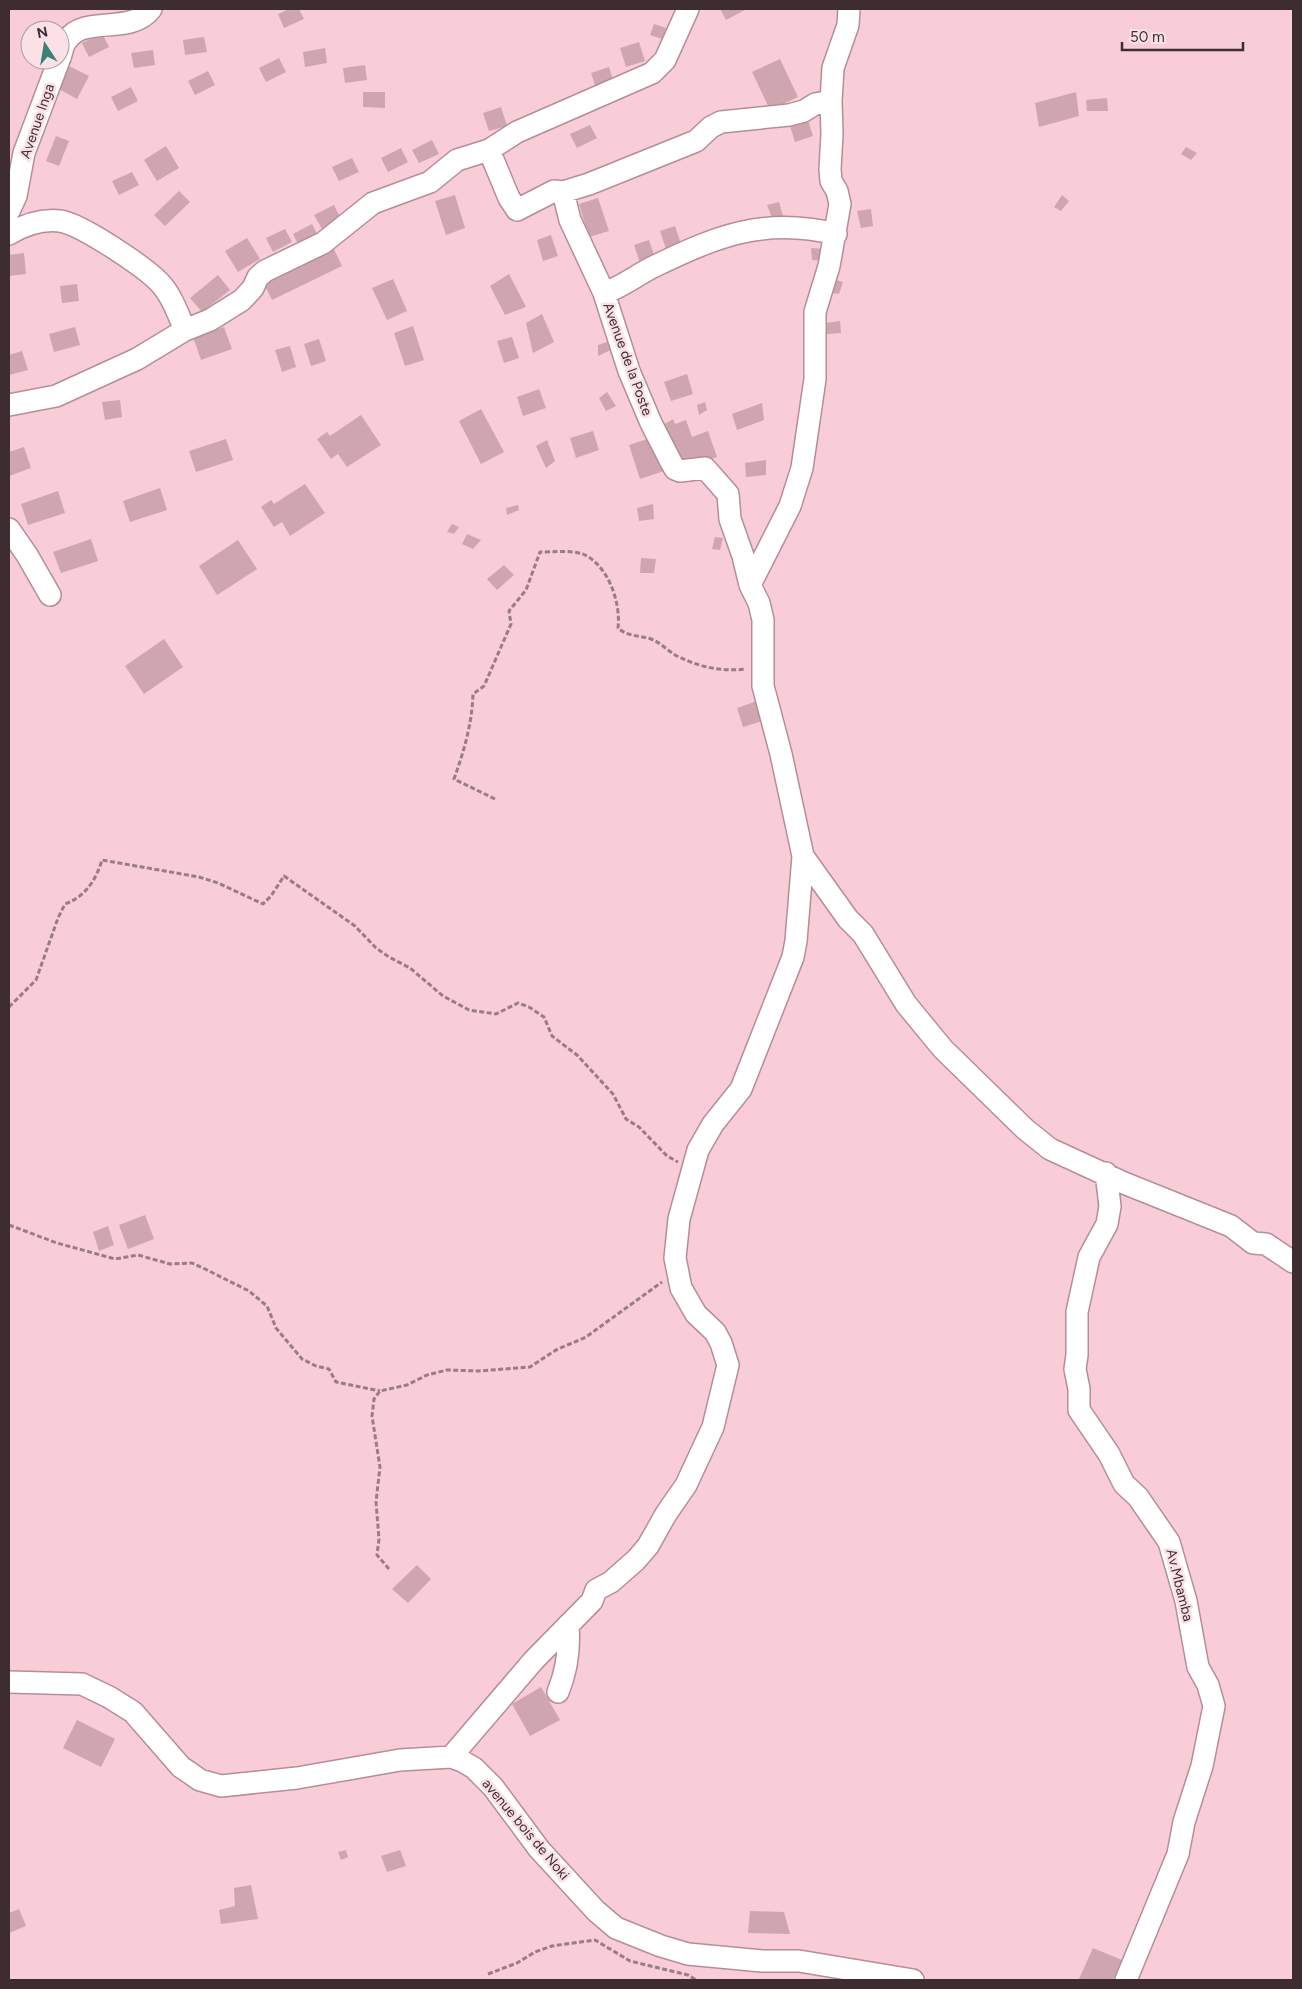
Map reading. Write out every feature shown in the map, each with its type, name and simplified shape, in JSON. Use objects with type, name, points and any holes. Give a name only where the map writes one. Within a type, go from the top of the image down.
[{"type":"street","name":"Avenue Inga","points":[[70,37],[87,27],[139,20],[151,9]]},
{"type":"street","points":[[9,404],[56,396],[137,360],[185,330],[210,320],[242,300],[253,288],[258,277],[265,271],[323,243],[373,203],[430,182],[464,156],[489,150],[517,132],[652,73],[665,60],[688,9]]},
{"type":"street","points":[[451,1757],[505,1692],[592,1601],[599,1587],[611,1582],[636,1560],[648,1546],[666,1514],[686,1485],[710,1436],[727,1377],[727,1360],[715,1332],[696,1314],[687,1302],[681,1288],[676,1262],[679,1219],[698,1150],[741,1089],[749,1073],[793,957],[796,941],[803,856],[781,754],[763,686],[763,620],[759,603],[750,585],[790,506],[802,468],[815,379],[815,312],[830,266],[840,204],[830,175],[831,102],[833,68],[848,25],[849,9]]},
{"type":"street","name":"Avenue Inga","points":[[9,212],[16,196],[24,153],[56,70]]},
{"type":"street","points":[[489,150],[509,198],[517,210],[554,191],[563,192],[696,140],[711,127],[721,122],[789,115],[804,112],[815,104],[831,102]]},
{"type":"street","points":[[563,192],[570,220],[604,293],[615,289],[657,265],[746,230],[789,226],[836,234]]},
{"type":"street","points":[[9,234],[40,222],[60,222],[73,225],[105,244],[160,283],[174,305],[185,330]]},
{"type":"street","name":"Avenue de la Poste","points":[[604,293],[629,371],[651,424],[671,462],[680,471],[705,468],[728,494],[730,519],[744,556],[750,585]]},
{"type":"street","points":[[9,529],[27,555],[50,595]]},
{"type":"street","points":[[803,856],[848,919],[863,934],[906,1004],[943,1049],[990,1097],[1050,1149],[1231,1226],[1253,1242],[1266,1244],[1293,1262]]},
{"type":"street","name":"Av.Mbamba","points":[[1106,1173],[1110,1206],[1107,1224],[1089,1257],[1077,1312],[1078,1355],[1075,1369],[1079,1389],[1079,1410],[1109,1454],[1124,1484],[1138,1497],[1169,1542],[1186,1601],[1198,1667],[1208,1685],[1214,1706],[1202,1766],[1184,1822],[1178,1854],[1126,1980]]},
{"type":"street","points":[[558,1692],[564,1677],[569,1647],[568,1625]]},
{"type":"street","name":"avenue bois de Noki","points":[[9,1682],[82,1684],[109,1697],[133,1712],[181,1767],[200,1780],[221,1786],[288,1779],[400,1760],[451,1757],[474,1768],[493,1787],[540,1849],[596,1911],[616,1928],[661,1946],[688,1954],[762,1961],[799,1961],[913,1980]]},
{"type":"path","points":[[495,799],[454,779],[466,745],[473,711],[473,694],[484,686],[511,624],[509,611],[526,590],[540,552],[581,553],[598,562],[611,585],[619,616],[618,628],[624,634],[649,638],[665,646],[675,655],[700,665],[728,671],[751,669],[763,674]]},
{"type":"path","points":[[9,1007],[36,980],[58,918],[65,904],[75,901],[97,878],[102,860],[218,883],[263,904],[272,896],[284,876],[355,926],[376,948],[410,968],[443,996],[469,1010],[496,1014],[518,1003],[529,1007],[544,1017],[552,1036],[577,1055],[613,1094],[626,1119],[639,1127],[667,1156],[692,1168]]},
{"type":"path","points":[[9,1225],[57,1243],[115,1259],[138,1255],[170,1264],[192,1263],[206,1268],[249,1291],[267,1306],[276,1328],[302,1359],[316,1366],[329,1369],[336,1382],[380,1391],[407,1385],[427,1375],[447,1370],[479,1371],[530,1367],[556,1350],[586,1337],[624,1311],[667,1279],[676,1262]]},
{"type":"path","points":[[380,1391],[374,1399],[372,1416],[380,1467],[376,1502],[379,1539],[377,1555],[389,1568]]},
{"type":"path","points":[[488,1974],[517,1963],[535,1952],[552,1946],[595,1940],[630,1961],[688,1975],[696,1980]]},
{"type":"building","points":[[289,9],[299,9],[304,19],[284,28],[278,14]]},
{"type":"building","points":[[720,9],[745,9],[745,10],[726,20]]},
{"type":"building","points":[[654,24],[666,28],[662,39],[650,35]]},
{"type":"building","points":[[102,33],[109,47],[89,57],[82,43]]},
{"type":"building","points":[[204,37],[207,52],[185,55],[183,40]]},
{"type":"building","points":[[639,42],[645,61],[626,67],[620,48]]},
{"type":"building","points":[[325,48],[327,63],[305,67],[303,52]]},
{"type":"building","points":[[153,50],[155,65],[134,68],[131,53]]},
{"type":"building","points":[[279,58],[286,72],[266,82],[259,68]]},
{"type":"building","points":[[780,59],[798,97],[770,110],[752,72]]},
{"type":"building","points":[[365,65],[367,80],[345,83],[343,68]]},
{"type":"building","points":[[70,66],[89,76],[77,99],[55,87],[64,70],[70,70]]},
{"type":"building","points":[[609,67],[615,86],[597,91],[591,73]]},
{"type":"building","points":[[208,71],[215,85],[195,95],[188,81]]},
{"type":"building","points":[[131,87],[138,101],[118,111],[111,97]]},
{"type":"building","points":[[363,92],[385,92],[385,108],[363,107]]},
{"type":"building","points":[[1076,92],[1079,116],[1039,127],[1035,103]]},
{"type":"building","points":[[1107,98],[1108,111],[1087,111],[1086,100]]},
{"type":"building","points":[[501,107],[507,126],[489,131],[483,113]]},
{"type":"building","points":[[807,117],[813,136],[795,142],[789,123]]},
{"type":"building","points":[[590,125],[597,138],[577,148],[570,134]]},
{"type":"building","points":[[56,136],[69,141],[59,166],[46,161]]},
{"type":"building","points":[[432,140],[439,154],[419,163],[412,150]]},
{"type":"building","points":[[166,146],[179,168],[157,181],[144,160]]},
{"type":"building","points":[[1186,147],[1197,153],[1191,160],[1181,154]]},
{"type":"building","points":[[401,148],[408,162],[388,172],[381,158]]},
{"type":"building","points":[[352,158],[359,172],[339,181],[332,167]]},
{"type":"building","points":[[132,172],[139,185],[119,195],[112,181]]},
{"type":"building","points":[[179,191],[190,202],[165,226],[154,215]]},
{"type":"building","points":[[455,195],[465,228],[446,235],[435,201]]},
{"type":"building","points":[[1062,195],[1069,201],[1061,211],[1054,207]]},
{"type":"building","points":[[598,198],[609,231],[589,237],[579,204]]},
{"type":"building","points":[[779,202],[783,216],[773,220],[767,205]]},
{"type":"building","points":[[334,205],[341,219],[322,229],[314,215]]},
{"type":"building","points":[[871,209],[873,226],[861,228],[857,211]]},
{"type":"building","points":[[312,224],[319,238],[300,248],[293,234]]},
{"type":"building","points":[[675,226],[682,247],[667,252],[660,231]]},
{"type":"building","points":[[285,229],[292,242],[273,252],[266,238]]},
{"type":"building","points":[[551,235],[558,256],[543,261],[537,240]]},
{"type":"building","points":[[247,238],[260,259],[238,272],[225,251]]},
{"type":"building","points":[[649,240],[656,261],[641,266],[634,245]]},
{"type":"building","points":[[331,243],[342,266],[272,300],[261,278]]},
{"type":"building","points":[[811,248],[827,249],[826,261],[812,260]]},
{"type":"building","points":[[24,253],[26,274],[9,276],[9,255]]},
{"type":"building","points":[[509,274],[526,307],[505,315],[490,286]]},
{"type":"building","points":[[218,275],[230,290],[202,312],[190,298]]},
{"type":"building","points":[[393,279],[407,311],[387,320],[372,288]]},
{"type":"building","points":[[833,279],[843,282],[839,294],[831,293]]},
{"type":"building","points":[[77,284],[79,301],[62,303],[60,286]]},
{"type":"building","points":[[542,314],[554,342],[533,353],[526,323]]},
{"type":"building","points":[[840,321],[841,333],[827,334],[826,323]]},
{"type":"building","points":[[413,326],[424,360],[405,366],[394,333]]},
{"type":"building","points":[[75,327],[80,345],[54,352],[49,334]]},
{"type":"building","points":[[224,327],[232,349],[201,360],[193,337]]},
{"type":"building","points":[[512,337],[519,358],[504,363],[497,341]]},
{"type":"building","points":[[319,339],[326,361],[311,366],[304,344]]},
{"type":"building","points":[[613,340],[617,347],[598,356],[598,345]]},
{"type":"building","points":[[290,346],[296,367],[282,372],[275,350]]},
{"type":"building","points":[[22,351],[28,370],[9,375],[9,355]]},
{"type":"building","points":[[687,374],[693,394],[671,401],[664,382]]},
{"type":"building","points":[[539,389],[546,408],[523,416],[517,397]]},
{"type":"building","points":[[607,392],[616,406],[606,411],[599,398]]},
{"type":"building","points":[[120,400],[122,417],[105,420],[102,402]]},
{"type":"building","points":[[705,402],[707,410],[699,415],[697,405]]},
{"type":"building","points":[[762,403],[764,420],[737,430],[732,414]]},
{"type":"building","points":[[481,409],[504,452],[481,464],[459,421]]},
{"type":"building","points":[[361,415],[381,445],[347,467],[338,454],[331,459],[317,439],[327,432],[330,436]]},
{"type":"building","points":[[673,419],[675,424],[686,420],[692,437],[708,431],[717,457],[680,470],[663,425]]},
{"type":"building","points":[[593,431],[599,450],[576,458],[570,438]]},
{"type":"building","points":[[653,437],[664,471],[640,479],[629,445]]},
{"type":"building","points":[[226,439],[233,460],[196,472],[189,451]]},
{"type":"building","points":[[547,440],[555,461],[546,468],[536,446]]},
{"type":"building","points":[[24,447],[31,468],[9,476],[9,452]]},
{"type":"building","points":[[766,460],[766,475],[746,477],[745,463]]},
{"type":"building","points":[[305,484],[325,513],[290,536],[282,522],[274,527],[261,507],[271,500],[274,504]]},
{"type":"building","points":[[160,488],[167,510],[130,522],[123,501]]},
{"type":"building","points":[[58,491],[65,513],[28,525],[21,504]]},
{"type":"building","points":[[653,504],[654,519],[639,521],[637,508]]},
{"type":"building","points":[[518,505],[519,510],[507,515],[506,508]]},
{"type":"building","points":[[452,524],[459,527],[454,534],[447,532]]},
{"type":"building","points":[[467,534],[481,540],[473,549],[462,544]]},
{"type":"building","points":[[715,537],[723,538],[720,550],[712,549]]},
{"type":"building","points":[[91,539],[98,561],[61,573],[53,552]]},
{"type":"building","points":[[238,540],[257,569],[217,595],[199,566]]},
{"type":"building","points":[[641,558],[656,559],[654,573],[640,573]]},
{"type":"building","points":[[504,565],[514,575],[497,590],[487,579]]},
{"type":"building","points":[[164,639],[183,667],[144,694],[125,666]]},
{"type":"building","points":[[760,700],[766,720],[743,727],[737,708]]},
{"type":"building","points":[[145,1215],[154,1239],[128,1249],[119,1225]]},
{"type":"building","points":[[108,1226],[114,1245],[99,1251],[93,1232]]},
{"type":"building","points":[[417,1565],[431,1579],[408,1603],[392,1589]]},
{"type":"building","points":[[541,1687],[560,1720],[530,1736],[512,1704]]},
{"type":"building","points":[[77,1720],[115,1739],[101,1767],[63,1748]]},
{"type":"building","points":[[346,1850],[348,1857],[341,1860],[338,1852]]},
{"type":"building","points":[[400,1850],[406,1866],[387,1872],[381,1856]]},
{"type":"building","points":[[251,1885],[258,1919],[221,1924],[219,1910],[235,1906],[234,1888]]},
{"type":"building","points":[[19,1909],[26,1926],[9,1933],[9,1913]]},
{"type":"building","points":[[750,1911],[784,1912],[790,1934],[748,1933]]},
{"type":"building","points":[[1093,1948],[1122,1960],[1113,1980],[1079,1979]]}]
